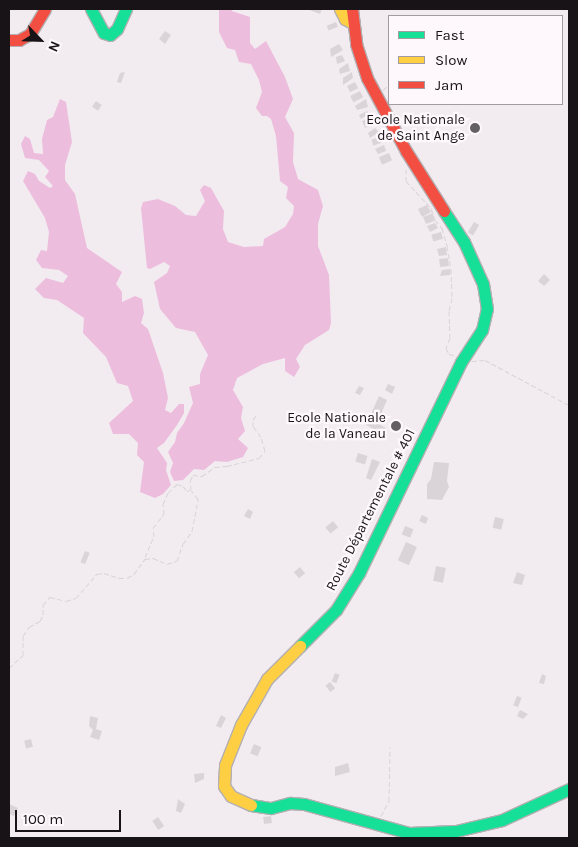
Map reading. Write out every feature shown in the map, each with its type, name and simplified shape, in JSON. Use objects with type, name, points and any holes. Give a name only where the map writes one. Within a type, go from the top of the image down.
[{"type":"main road","points":[[9,40],[20,40],[30,34],[45,9]]},
{"type":"main road","points":[[91,9],[104,33],[110,36],[117,28],[126,9]]},
{"type":"main road","points":[[340,9],[346,19],[354,23]]},
{"type":"main road","name":"Route Départementale # 401","points":[[352,9],[360,61],[406,151],[464,242],[483,284],[487,309],[482,330],[463,359],[396,500],[346,596],[336,610],[267,679],[241,725],[225,765],[224,786],[231,796],[257,807],[270,808],[290,803],[304,804],[409,833],[456,831],[502,820],[569,789]]},
{"type":"path","points":[[406,151],[406,181],[431,208],[435,220],[442,228],[451,269],[450,338],[446,348],[449,354],[463,359],[485,360],[569,405]]},
{"type":"path","points":[[145,558],[152,558],[167,564],[177,561],[182,544],[192,531],[198,499],[191,490],[190,482],[193,475],[202,476],[215,467],[228,466],[259,458],[265,451],[262,437],[253,426],[253,420],[258,414]]},
{"type":"path","points":[[9,668],[23,655],[23,636],[29,627],[40,621],[43,615],[43,606],[50,597],[66,601],[76,598],[97,574],[104,573],[119,578],[127,578],[134,574],[138,565],[145,558],[154,536],[152,528],[164,514],[163,504],[168,493],[177,484],[183,486],[187,491],[191,490]]},
{"type":"path","points":[[378,824],[389,801],[390,746]]},
{"type":"shaded area","points":[[219,9],[231,9],[250,17],[250,43],[255,49],[266,41],[285,77],[293,99],[285,117],[294,133],[293,162],[298,179],[318,190],[323,206],[318,224],[318,246],[329,275],[331,323],[329,330],[305,345],[296,359],[300,367],[294,377],[285,371],[285,358],[263,364],[237,378],[233,390],[243,407],[241,418],[245,431],[238,439],[248,448],[243,457],[227,462],[215,461],[204,470],[194,469],[183,480],[174,481],[170,472],[173,463],[168,452],[175,442],[177,433],[193,403],[189,387],[200,384],[200,374],[208,355],[195,332],[176,328],[160,309],[154,282],[167,273],[170,266],[164,262],[150,269],[147,268],[141,208],[143,202],[158,199],[175,206],[186,215],[196,216],[205,201],[200,190],[204,185],[211,188],[224,211],[223,229],[228,242],[244,247],[263,246],[264,239],[285,227],[293,214],[294,206],[286,198],[288,187],[280,181],[276,136],[271,119],[267,116],[262,116],[256,108],[262,92],[259,80],[251,64],[239,62],[235,50],[227,48],[219,32]]},
{"type":"shaded area","points":[[60,99],[66,102],[72,142],[65,165],[65,180],[75,194],[87,248],[122,272],[116,284],[122,292],[122,302],[135,296],[142,299],[144,313],[141,323],[148,329],[163,373],[168,398],[165,410],[171,413],[179,404],[184,404],[184,413],[177,425],[164,443],[157,448],[167,463],[166,470],[171,485],[163,494],[155,498],[140,492],[144,462],[137,455],[138,443],[129,434],[113,434],[109,423],[133,401],[128,386],[117,383],[106,357],[83,333],[84,318],[57,300],[44,298],[35,289],[46,278],[63,283],[68,276],[59,270],[42,268],[36,260],[41,250],[47,251],[49,232],[45,218],[23,181],[28,171],[35,174],[39,181],[50,188],[53,186],[45,177],[49,171],[39,160],[25,158],[21,144],[25,136],[30,139],[34,153],[43,154],[42,139],[47,120],[53,117]]},
{"type":"building","points":[[307,9],[322,9],[320,14]]},
{"type":"building","points":[[336,22],[338,27],[329,30],[327,26]]},
{"type":"building","points":[[165,31],[171,35],[165,44],[159,39]]},
{"type":"building","points":[[339,44],[343,50],[331,57],[330,49]]},
{"type":"building","points":[[342,55],[345,61],[337,64],[336,57]]},
{"type":"building","points":[[348,63],[350,71],[340,74],[339,69]]},
{"type":"building","points":[[125,72],[121,83],[117,82],[120,73]]},
{"type":"building","points":[[352,72],[353,78],[343,85],[343,78]]},
{"type":"building","points":[[355,82],[358,88],[350,92],[347,86]]},
{"type":"building","points":[[360,91],[363,97],[353,102],[350,96]]},
{"type":"building","points":[[366,99],[368,107],[357,110],[355,106]]},
{"type":"building","points":[[96,101],[102,105],[98,111],[92,107]]},
{"type":"building","points":[[367,111],[369,115],[361,119],[359,115]]},
{"type":"building","points":[[372,117],[375,123],[365,128],[362,121]]},
{"type":"building","points":[[375,128],[379,132],[370,138],[368,133]]},
{"type":"building","points":[[380,137],[382,143],[373,145],[371,140]]},
{"type":"building","points":[[384,145],[386,151],[378,154],[375,149]]},
{"type":"building","points":[[389,153],[392,160],[382,165],[379,157]]},
{"type":"building","points":[[427,205],[431,212],[422,217],[418,209]]},
{"type":"building","points":[[433,213],[434,221],[426,224],[423,217]]},
{"type":"building","points":[[474,222],[479,225],[473,235],[468,232]]},
{"type":"building","points":[[435,223],[438,228],[430,232],[427,226]]},
{"type":"building","points":[[441,232],[443,239],[433,241],[431,235]]},
{"type":"building","points":[[446,247],[447,255],[439,256],[437,249]]},
{"type":"building","points":[[448,258],[449,266],[440,267],[439,259]]},
{"type":"building","points":[[451,269],[450,275],[440,276],[442,270]]},
{"type":"building","points":[[544,274],[550,280],[544,286],[538,281]]},
{"type":"building","points":[[388,384],[395,387],[392,394],[385,390]]},
{"type":"building","points":[[359,386],[364,388],[360,395],[355,393]]},
{"type":"building","points":[[379,396],[387,400],[377,423],[386,428],[383,434],[366,425]]},
{"type":"building","points":[[358,453],[368,456],[365,465],[355,462]]},
{"type":"building","points":[[372,459],[380,462],[371,480],[366,478]]},
{"type":"building","points":[[434,462],[449,463],[447,481],[449,487],[442,500],[427,499],[427,484],[431,479]]},
{"type":"building","points":[[248,509],[253,512],[250,519],[244,516]]},
{"type":"building","points":[[422,515],[428,518],[426,524],[419,521]]},
{"type":"building","points":[[495,517],[504,519],[501,530],[493,528]]},
{"type":"building","points":[[333,521],[338,527],[330,534],[325,527]]},
{"type":"building","points":[[405,526],[413,529],[410,538],[402,534]]},
{"type":"building","points":[[406,542],[417,547],[409,565],[398,560]]},
{"type":"building","points":[[85,551],[90,553],[85,564],[81,562]]},
{"type":"building","points":[[436,566],[446,568],[443,583],[433,581]]},
{"type":"building","points":[[300,567],[305,573],[299,578],[294,572]]},
{"type":"building","points":[[517,572],[525,575],[522,585],[513,583]]},
{"type":"building","points":[[335,673],[340,675],[336,683],[332,681]]},
{"type":"building","points":[[542,674],[546,676],[544,684],[539,683]]},
{"type":"building","points":[[330,682],[335,688],[331,692],[325,686]]},
{"type":"building","points":[[517,696],[522,698],[518,707],[513,705]]},
{"type":"building","points":[[520,710],[528,714],[523,719],[517,716]]},
{"type":"building","points":[[221,715],[226,718],[221,728],[216,726]]},
{"type":"building","points":[[90,716],[98,718],[96,729],[102,731],[99,740],[90,737],[93,730],[89,726]]},
{"type":"building","points":[[31,739],[33,747],[26,748],[24,741]]},
{"type":"building","points":[[254,744],[261,747],[257,756],[250,753]]},
{"type":"building","points":[[348,763],[350,772],[335,776],[335,767]]},
{"type":"building","points":[[204,773],[204,779],[195,783],[194,774]]},
{"type":"building","points":[[178,799],[185,804],[181,813],[176,811]]},
{"type":"building","points":[[9,804],[18,808],[14,816],[9,814]]},
{"type":"building","points":[[271,816],[272,823],[264,824],[263,817]]},
{"type":"building","points":[[158,817],[164,826],[158,830],[152,821]]},
{"type":"traffic: fast","points":[[91,9],[104,33],[110,35],[117,29],[126,9]]},
{"type":"traffic: fast","points":[[300,646],[336,610],[359,573],[461,362],[482,330],[487,309],[483,284],[464,242],[444,211]]},
{"type":"traffic: fast","points":[[251,805],[271,808],[290,803],[304,804],[409,833],[456,831],[502,820],[569,789]]},
{"type":"traffic: slow","points":[[340,9],[345,19],[353,23]]},
{"type":"traffic: slow","points":[[251,805],[231,796],[224,786],[225,765],[241,725],[267,679],[300,646]]},
{"type":"traffic: jam","points":[[9,40],[19,40],[30,34],[45,9]]},
{"type":"traffic: jam","points":[[352,9],[356,44],[367,78],[406,151],[444,211]]},
{"type":"place","name":"Ecole Nationale de Saint Ange","points":[[475,128]]},
{"type":"place","name":"Ecole Nationale de la Vaneau","points":[[396,426]]}]
